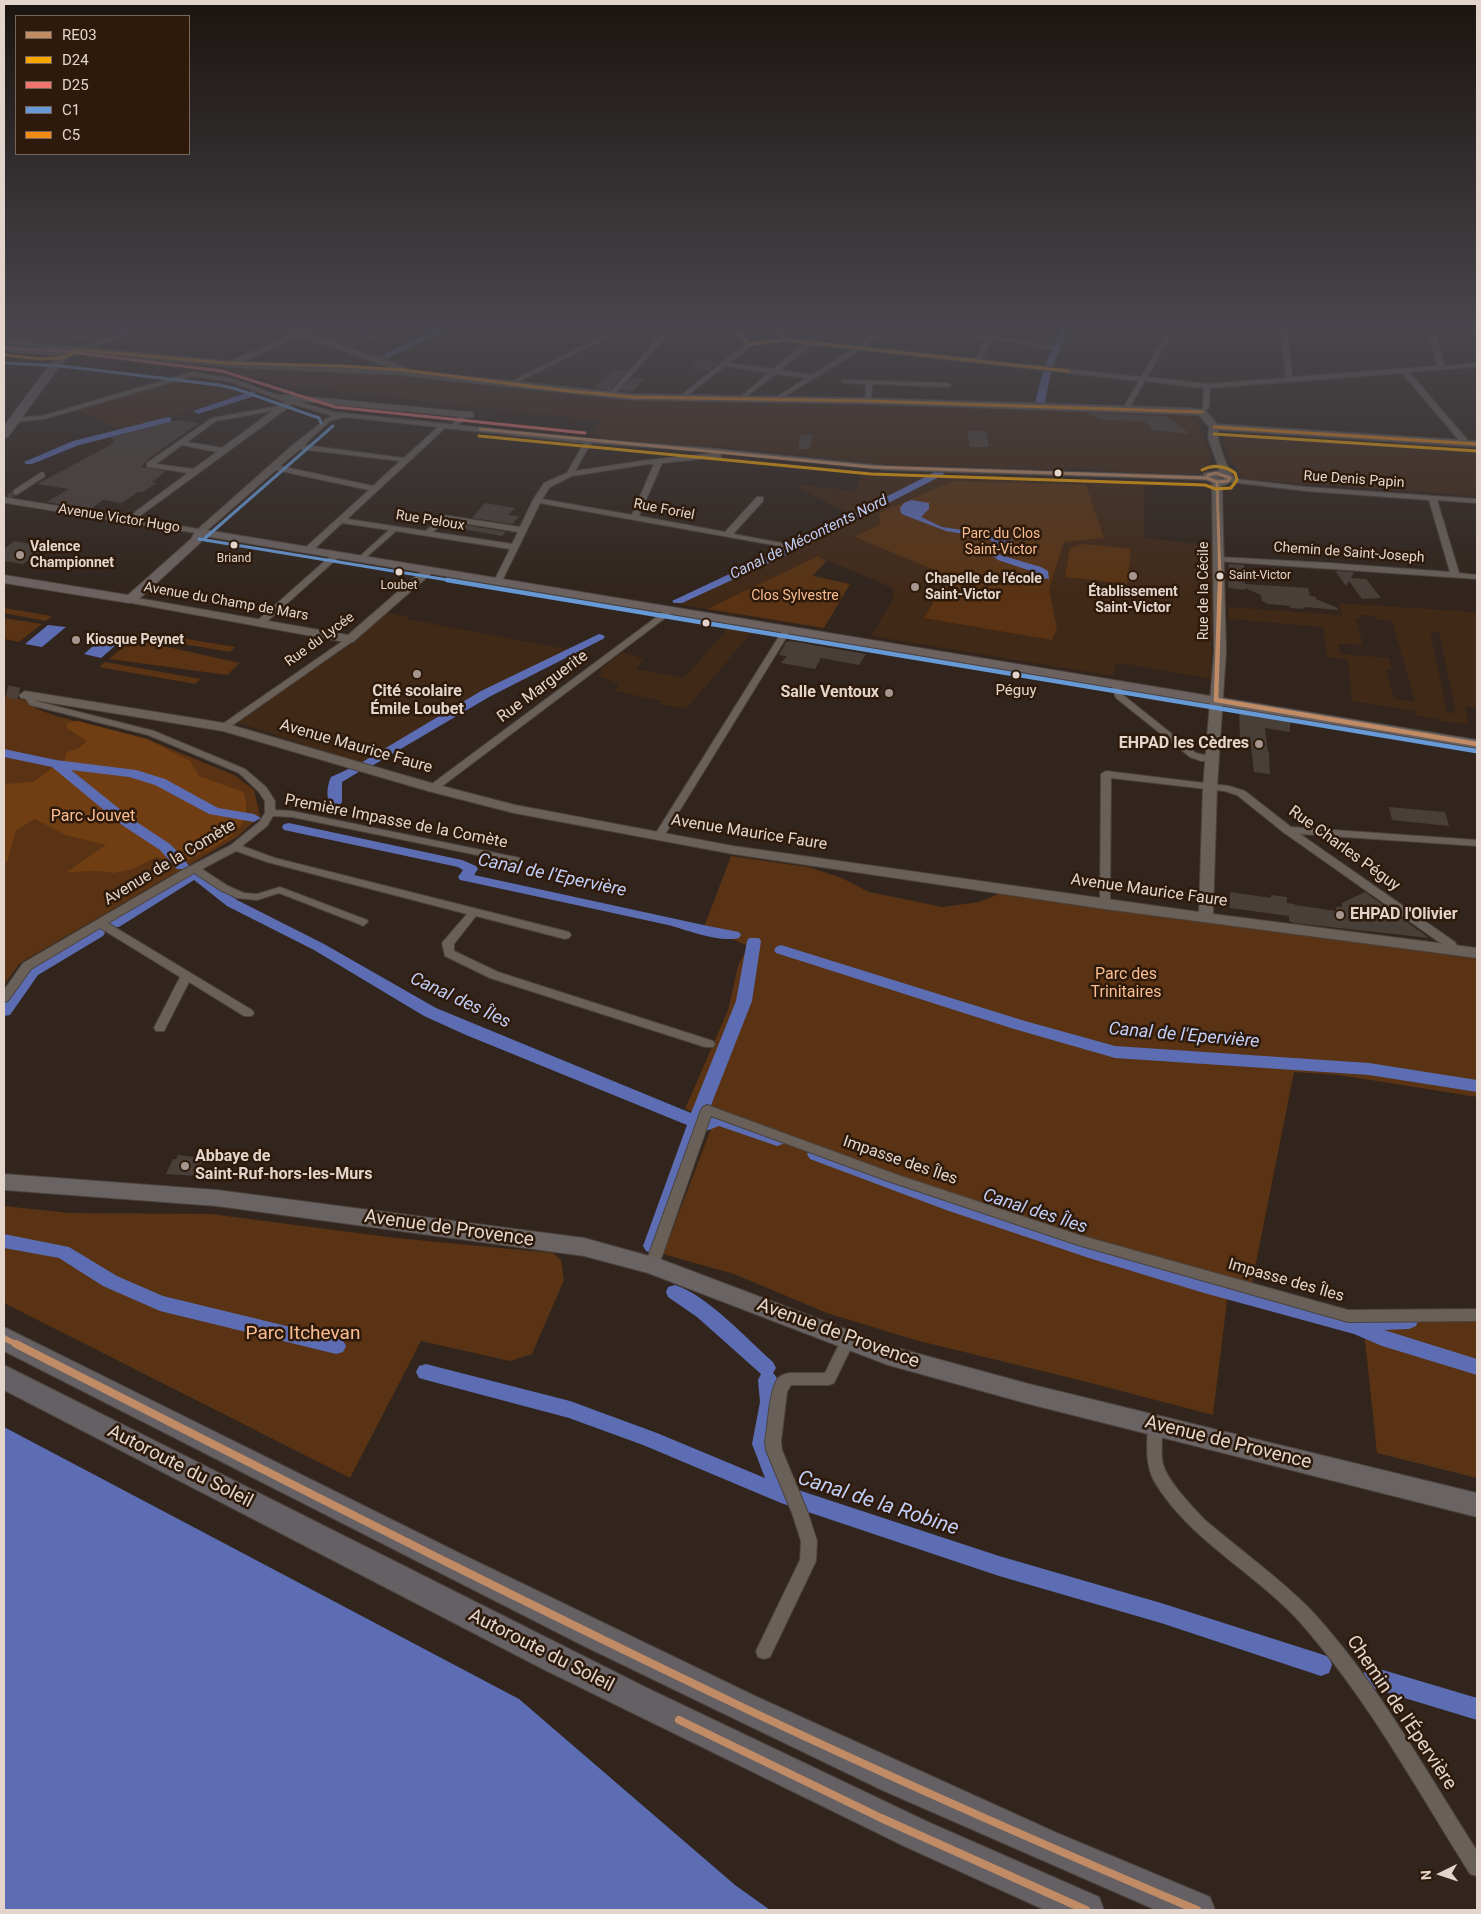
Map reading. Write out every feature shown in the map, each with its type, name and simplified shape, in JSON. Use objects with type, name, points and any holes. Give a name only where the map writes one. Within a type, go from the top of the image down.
[{"type":"highway","name":"Autoroute du Soleil","points":[[4,1338],[586,1631],[825,1746],[1000,1827],[1197,1910]]},
{"type":"highway","name":"Autoroute du Soleil","points":[[4,1377],[420,1590],[803,1782],[987,1868],[1086,1910]]},
{"type":"main road","points":[[4,434],[14,420]]},
{"type":"main road","points":[[4,579],[126,595],[196,541],[200,532]]},
{"type":"main road","name":"Avenue Victor Hugo","points":[[200,532],[1477,744]]},
{"type":"main road","points":[[4,571],[126,595]]},
{"type":"main road","name":"Avenue de Provence","points":[[4,1182],[195,1196],[584,1247],[652,1264],[888,1355],[1029,1394],[1477,1505]]},
{"type":"main road","name":"Avenue de Provence","points":[[4,1195],[93,1203],[150,1201],[195,1196]]},
{"type":"street","name":"Rue Denis Papin","points":[[14,420],[38,418]]},
{"type":"street","points":[[196,472],[150,465],[214,419],[218,418]]},
{"type":"street","points":[[134,521],[138,514],[267,418]]},
{"type":"street","name":"Rue Denis Papin","points":[[328,420],[334,418]]},
{"type":"street","name":"Rue Denis Papin","points":[[366,418],[886,468],[1220,476],[1270,485],[1477,502]]},
{"type":"street","points":[[456,424],[461,418]]},
{"type":"street","points":[[1206,418],[1213,431],[1472,444]]},
{"type":"street","points":[[1448,418],[1472,444]]},
{"type":"street","points":[[200,532],[328,420]]},
{"type":"street","points":[[308,550],[443,426]]},
{"type":"street","name":"Rue de la Cécile","points":[[1206,917],[1210,787],[1220,652],[1220,476],[1213,431]]},
{"type":"street","points":[[570,474],[588,441]]},
{"type":"street","points":[[180,444],[224,451]]},
{"type":"street","points":[[297,446],[406,460]]},
{"type":"street","points":[[498,581],[537,500],[547,486],[570,474],[659,461],[709,457],[724,452]]},
{"type":"street","points":[[636,517],[659,461]]},
{"type":"street","points":[[274,467],[374,489]]},
{"type":"street","points":[[16,492],[42,475]]},
{"type":"street","points":[[1432,498],[1456,575]]},
{"type":"street","name":"Avenue Victor Hugo","points":[[5,499],[200,532]]},
{"type":"street","points":[[728,534],[760,499]]},
{"type":"street","name":"Rue Foriel","points":[[537,500],[787,546]]},
{"type":"street","points":[[428,533],[443,517],[522,530]]},
{"type":"street","name":"Rue Peloux","points":[[341,520],[514,547]]},
{"type":"street","points":[[362,559],[395,528]]},
{"type":"street","points":[[260,623],[337,555]]},
{"type":"street","name":"Chemin de Saint-Joseph","points":[[1220,558],[1330,564],[1477,577]]},
{"type":"street","name":"Rue du Lycée","points":[[224,727],[350,639],[429,570]]},
{"type":"street","name":"Avenue du Champ de Mars","points":[[126,595],[260,623],[350,639]]},
{"type":"street","name":"Rue Marguerite","points":[[433,788],[670,610]]},
{"type":"street","points":[[660,836],[787,630]]},
{"type":"street","points":[[1116,684],[1119,696],[1193,755],[1212,760]]},
{"type":"street","points":[[26,695],[33,703],[151,733],[242,771],[262,789],[270,801],[270,813]]},
{"type":"street","name":"Avenue Maurice Faure","points":[[26,695],[224,727],[433,788],[514,809],[733,850],[1104,904],[1477,953]]},
{"type":"street","name":"Rue Charles Péguy","points":[[1104,904],[1106,774],[1210,787],[1241,793],[1287,830],[1451,945],[1452,950]]},
{"type":"street","name":"Avenue de la Comète","points":[[4,998],[27,966],[194,868],[235,847],[264,824],[270,813]]},
{"type":"street","name":"Première Impasse de la Comète","points":[[270,813],[292,814],[516,860]]},
{"type":"street","points":[[1287,830],[1477,844]]},
{"type":"street","points":[[235,847],[272,860],[565,935]]},
{"type":"street","points":[[194,868],[222,887],[244,897],[257,898],[274,890],[280,890],[363,922]]},
{"type":"street","points":[[474,912],[448,944],[449,953],[494,975],[709,1044]]},
{"type":"street","points":[[101,924],[248,1013]]},
{"type":"street","points":[[160,1028],[187,975]]},
{"type":"street","name":"Impasse des Îles","points":[[652,1264],[707,1110],[893,1178],[1078,1240],[1348,1316],[1477,1315]]},
{"type":"street","points":[[764,1651],[808,1562],[809,1541],[800,1513],[774,1450],[773,1442],[780,1392],[784,1382],[789,1379],[829,1379],[848,1340]]},
{"type":"street","name":"Chemin de l'Épervière","points":[[1155,1425],[1155,1462],[1160,1476],[1199,1526],[1270,1584],[1302,1613],[1324,1637],[1368,1696],[1477,1867]]},
{"type":"shaded area","points":[[96,418],[163,418],[122,430]]},
{"type":"shaded area","points":[[576,418],[1193,418],[1196,420],[1210,451],[1211,465],[1196,474],[1170,475],[1084,469],[909,467],[712,446],[599,440],[600,437],[593,432],[600,421]]},
{"type":"shaded area","points":[[1221,433],[1477,447],[1477,496],[1244,479],[1228,455]]},
{"type":"shaded area","name":"Établissement Saint-Victor","points":[[864,471],[948,478],[1112,481],[1145,485],[1144,538],[1213,546],[1211,679],[1121,663],[1116,663],[1113,676],[871,636],[893,599],[893,588],[818,556],[707,609],[676,604],[856,517],[797,487],[800,485],[855,491]],"holes":[[[954,481],[1086,485],[1104,538],[1064,542],[1049,589],[1057,628],[924,618],[943,587],[948,581],[955,578],[856,537]]]},
{"type":"shaded area","points":[[1339,603],[1475,612],[1477,618],[1477,708],[1465,707],[1469,724],[1440,721],[1439,719],[1416,716],[1415,711],[1352,701],[1348,659],[1327,657],[1323,627],[1229,619],[1228,607],[1342,615]],"holes":[[[1360,615],[1376,616],[1377,620],[1392,621],[1415,701],[1394,699],[1386,670],[1392,670],[1389,658],[1340,654],[1338,644],[1363,645],[1356,618],[1360,618]],[[1430,631],[1439,632],[1456,713],[1447,712]]]},
{"type":"shaded area","name":"Cité scolaire Émile Loubet","points":[[387,613],[409,617],[407,619],[571,650],[445,717],[363,764],[236,722],[352,643]]},
{"type":"shaded area","points":[[728,628],[752,632],[686,709],[660,704],[663,701],[614,691],[620,684],[598,676],[603,672],[599,670],[623,652],[643,659],[636,669],[684,678]]},
{"type":"green space","name":"Parc du Clos Saint-Victor","points":[[954,481],[1086,485],[1104,538],[1064,542],[1049,589],[1057,628],[1052,640],[924,618],[941,590],[954,578],[855,537],[880,524],[879,513]]},
{"type":"green space","points":[[1084,544],[1131,549],[1127,584],[1065,577],[1070,548]]},
{"type":"green space","name":"Clos Sylvestre","points":[[818,556],[826,561],[813,576],[850,584],[824,628],[707,609]]},
{"type":"green space","points":[[4,608],[52,616],[46,621],[4,613]]},
{"type":"green space","points":[[4,618],[42,624],[19,642],[4,639]]},
{"type":"green space","points":[[141,631],[235,647],[230,652],[136,636]]},
{"type":"green space","points":[[132,639],[240,663],[227,675],[109,659]]},
{"type":"green space","points":[[105,662],[201,679],[195,684],[99,667]]},
{"type":"green space","name":"Parc Jouvet","points":[[4,696],[24,700],[37,709],[56,716],[147,739],[234,775],[254,790],[260,816],[237,837],[20,963],[4,985]]},
{"type":"green space","points":[[78,721],[147,739],[190,761],[199,776],[243,792],[246,806],[244,818],[238,829],[217,845],[180,864],[156,857],[133,869],[113,873],[99,871],[67,872],[106,845],[66,835],[35,819],[16,830],[7,862],[4,862],[4,784],[33,782],[65,759],[67,752],[78,749],[87,741],[67,728],[67,723]]},
{"type":"green space","name":"Parc des Trinitaires","points":[[731,856],[808,867],[842,878],[869,892],[943,907],[979,902],[1001,893],[1477,959],[1477,1097],[1339,1075],[1294,1072],[1249,1298],[1228,1293],[1213,1415],[915,1340],[827,1313],[734,1274],[663,1254],[714,1121],[685,1109],[728,1010],[738,966],[748,946],[704,927]]},
{"type":"green space","name":"Parc Itchevan","points":[[4,1206],[70,1213],[211,1214],[396,1238],[553,1253],[561,1260],[564,1280],[532,1354],[510,1361],[421,1341],[350,1478],[4,1303]]},
{"type":"green space","points":[[1477,1310],[1477,1478],[1377,1453],[1363,1322]]},
{"type":"water","points":[[911,500],[929,503],[929,509],[921,517],[942,527],[991,534],[1012,540],[1014,543],[1001,544],[997,554],[1041,567],[1048,571],[1049,579],[1039,578],[1031,571],[998,560],[988,552],[993,542],[987,538],[946,531],[904,515],[901,513],[900,508],[904,503]]},
{"type":"water","points":[[48,625],[66,627],[42,647],[25,644]]},
{"type":"water","points":[[107,634],[124,638],[101,658],[84,654]]},
{"type":"water","points":[[4,1427],[519,1699],[735,1885],[770,1910],[4,1910]]},
{"type":"building","points":[[1099,418],[1169,418],[1190,434],[1152,430],[1143,421]]},
{"type":"building","points":[[177,420],[199,423],[148,459],[141,467],[166,471],[152,482],[157,483],[143,492],[138,492],[122,503],[103,500],[91,509],[47,502],[69,489],[37,484],[107,447],[114,442],[112,437]]},
{"type":"building","points":[[967,431],[986,431],[989,447],[970,447]]},
{"type":"building","points":[[801,435],[813,435],[809,449],[798,449]]},
{"type":"building","points":[[485,503],[515,508],[508,515],[519,516],[513,524],[472,518]]},
{"type":"building","points":[[465,525],[506,532],[502,536],[462,529]]},
{"type":"building","name":"Valence Championnet","points":[[14,541],[47,547],[23,564],[4,561],[4,549]]},
{"type":"building","points":[[1229,564],[1244,565],[1245,584],[1308,588],[1310,596],[1338,608],[1337,610],[1305,607],[1303,609],[1268,604],[1262,601],[1261,595],[1245,588],[1245,590],[1228,588]]},
{"type":"building","points":[[1335,571],[1354,572],[1351,578],[1366,579],[1381,598],[1362,599],[1349,581],[1346,586]]},
{"type":"building","points":[[791,641],[866,654],[859,665],[821,658],[815,669],[781,663],[787,656],[779,655],[786,642]]},
{"type":"building","name":"EHPAD les Cèdres","points":[[1239,710],[1290,719],[1290,732],[1265,728],[1270,774],[1254,772],[1250,737],[1240,737]]},
{"type":"building","points":[[1389,807],[1445,812],[1449,826],[1392,820]]},
{"type":"building","name":"EHPAD l'Olivier","points":[[1230,892],[1271,898],[1271,895],[1287,897],[1287,903],[1336,911],[1336,907],[1342,907],[1342,903],[1365,892],[1429,938],[1294,923],[1289,921],[1289,916],[1230,908]]},
{"type":"building","name":"Abbaye de Saint-Ruf-hors-les-Murs","points":[[178,1155],[204,1158],[195,1176],[166,1174],[173,1159],[176,1159]]},
{"type":"waterway","points":[[29,462],[76,443],[168,420]]},
{"type":"waterway","name":"Canal de Mécontents Nord","points":[[678,601],[793,548],[939,473]]},
{"type":"waterway","name":"Canal de Mécontents Nord","points":[[365,764],[485,694],[599,637]]},
{"type":"waterway","name":"Canal de l'Epervière","points":[[4,753],[56,764],[131,773],[160,782],[214,811],[254,818]]},
{"type":"waterway","name":"Canal des Îles","points":[[57,765],[127,822],[172,852],[182,866]]},
{"type":"waterway","name":"Canal de Mécontents Nord","points":[[335,802],[334,789],[336,780],[355,770]]},
{"type":"waterway","name":"Canal de l'Epervière","points":[[289,827],[462,864],[471,869],[465,877],[670,921],[708,931],[734,935]]},
{"type":"waterway","name":"Canal des Îles","points":[[196,875],[232,903],[319,947],[430,1012],[472,1031],[696,1122]]},
{"type":"waterway","points":[[114,924],[187,880]]},
{"type":"waterway","points":[[4,1011],[33,971],[98,933]]},
{"type":"waterway","points":[[696,1122],[744,1001],[754,941]]},
{"type":"waterway","name":"Canal de l'Epervière","points":[[781,950],[1020,1025],[1115,1052],[1369,1069],[1477,1086]]},
{"type":"waterway","name":"Canal des Îles","points":[[706,1125],[719,1120],[777,1140]]},
{"type":"waterway","points":[[652,1246],[696,1122]]},
{"type":"waterway","name":"Canal des Îles","points":[[816,1154],[952,1205],[1089,1251],[1358,1327]]},
{"type":"waterway","name":"Canal de la Robine","points":[[4,1241],[63,1252],[110,1281],[160,1303],[336,1346]]},
{"type":"waterway","points":[[675,1292],[704,1312],[766,1368]]},
{"type":"waterway","name":"Canal des Îles","points":[[1358,1327],[1391,1321],[1409,1321]]},
{"type":"waterway","name":"Canal des Îles","points":[[1358,1327],[1382,1338],[1477,1367]]},
{"type":"waterway","name":"Canal de la Robine","points":[[426,1372],[570,1410],[650,1439],[781,1494]]},
{"type":"waterway","points":[[768,1380],[770,1402],[762,1444],[781,1494]]},
{"type":"waterway","name":"Canal de la Robine","points":[[781,1494],[999,1566],[1161,1613],[1321,1665]]},
{"type":"waterway","name":"Canal de la Robine","points":[[1373,1678],[1477,1709]]},
{"type":"tunnel","points":[[8,497],[16,492]]},
{"type":"tunnel","points":[[7,691],[25,695]]},
{"type":"transit line","name":"C1","points":[[319,418],[321,423]]},
{"type":"transit line","name":"D25","points":[[444,418],[585,433]]},
{"type":"transit line","name":"C1","points":[[205,538],[333,426]]},
{"type":"transit line","name":"C5","points":[[1214,427],[1477,444]]},
{"type":"transit line","name":"RE03","points":[[480,429],[871,467],[1207,478]]},
{"type":"transit line","name":"D24","points":[[1214,434],[1477,451]]},
{"type":"transit line","name":"D24","points":[[479,436],[871,474],[1205,485],[1216,489],[1231,488],[1237,480],[1235,473],[1223,466],[1210,466],[1202,470]]},
{"type":"transit line","name":"RE03","points":[[1216,473],[1230,478],[1228,481],[1217,482],[1207,478],[1208,475],[1216,473]]},
{"type":"transit line","name":"RE03","points":[[1216,700],[1220,591],[1217,482]]},
{"type":"transit line","name":"C1","points":[[199,539],[1476,751]]},
{"type":"transit line","name":"RE03","points":[[1216,700],[1477,744]]},
{"type":"transit line","name":"RE03","points":[[4,1338],[464,1571],[742,1707],[968,1811],[1197,1910]]},
{"type":"transit line","name":"RE03","points":[[679,1720],[881,1818],[1086,1910]]},
{"type":"place","name":"Briand","points":[[234,545]]},
{"type":"place","name":"Valence Championnet","points":[[20,555]]},
{"type":"place","name":"Loubet","points":[[399,572]]},
{"type":"place","name":"Établissement Saint-Victor","points":[[1133,576]]},
{"type":"place","name":"Saint-Victor","points":[[1220,576]]},
{"type":"place","name":"Chapelle de l'école Saint-Victor","points":[[915,587]]},
{"type":"place","name":"Kiosque Peynet","points":[[76,640]]},
{"type":"place","name":"Cité scolaire Émile Loubet","points":[[417,674]]},
{"type":"place","name":"Péguy","points":[[1016,675]]},
{"type":"place","name":"Salle Ventoux","points":[[889,693]]},
{"type":"place","name":"EHPAD les Cèdres","points":[[1259,744]]},
{"type":"place","name":"EHPAD l'Olivier","points":[[1340,915]]},
{"type":"place","name":"Abbaye de Saint-Ruf-hors-les-Murs","points":[[185,1166]]}]
